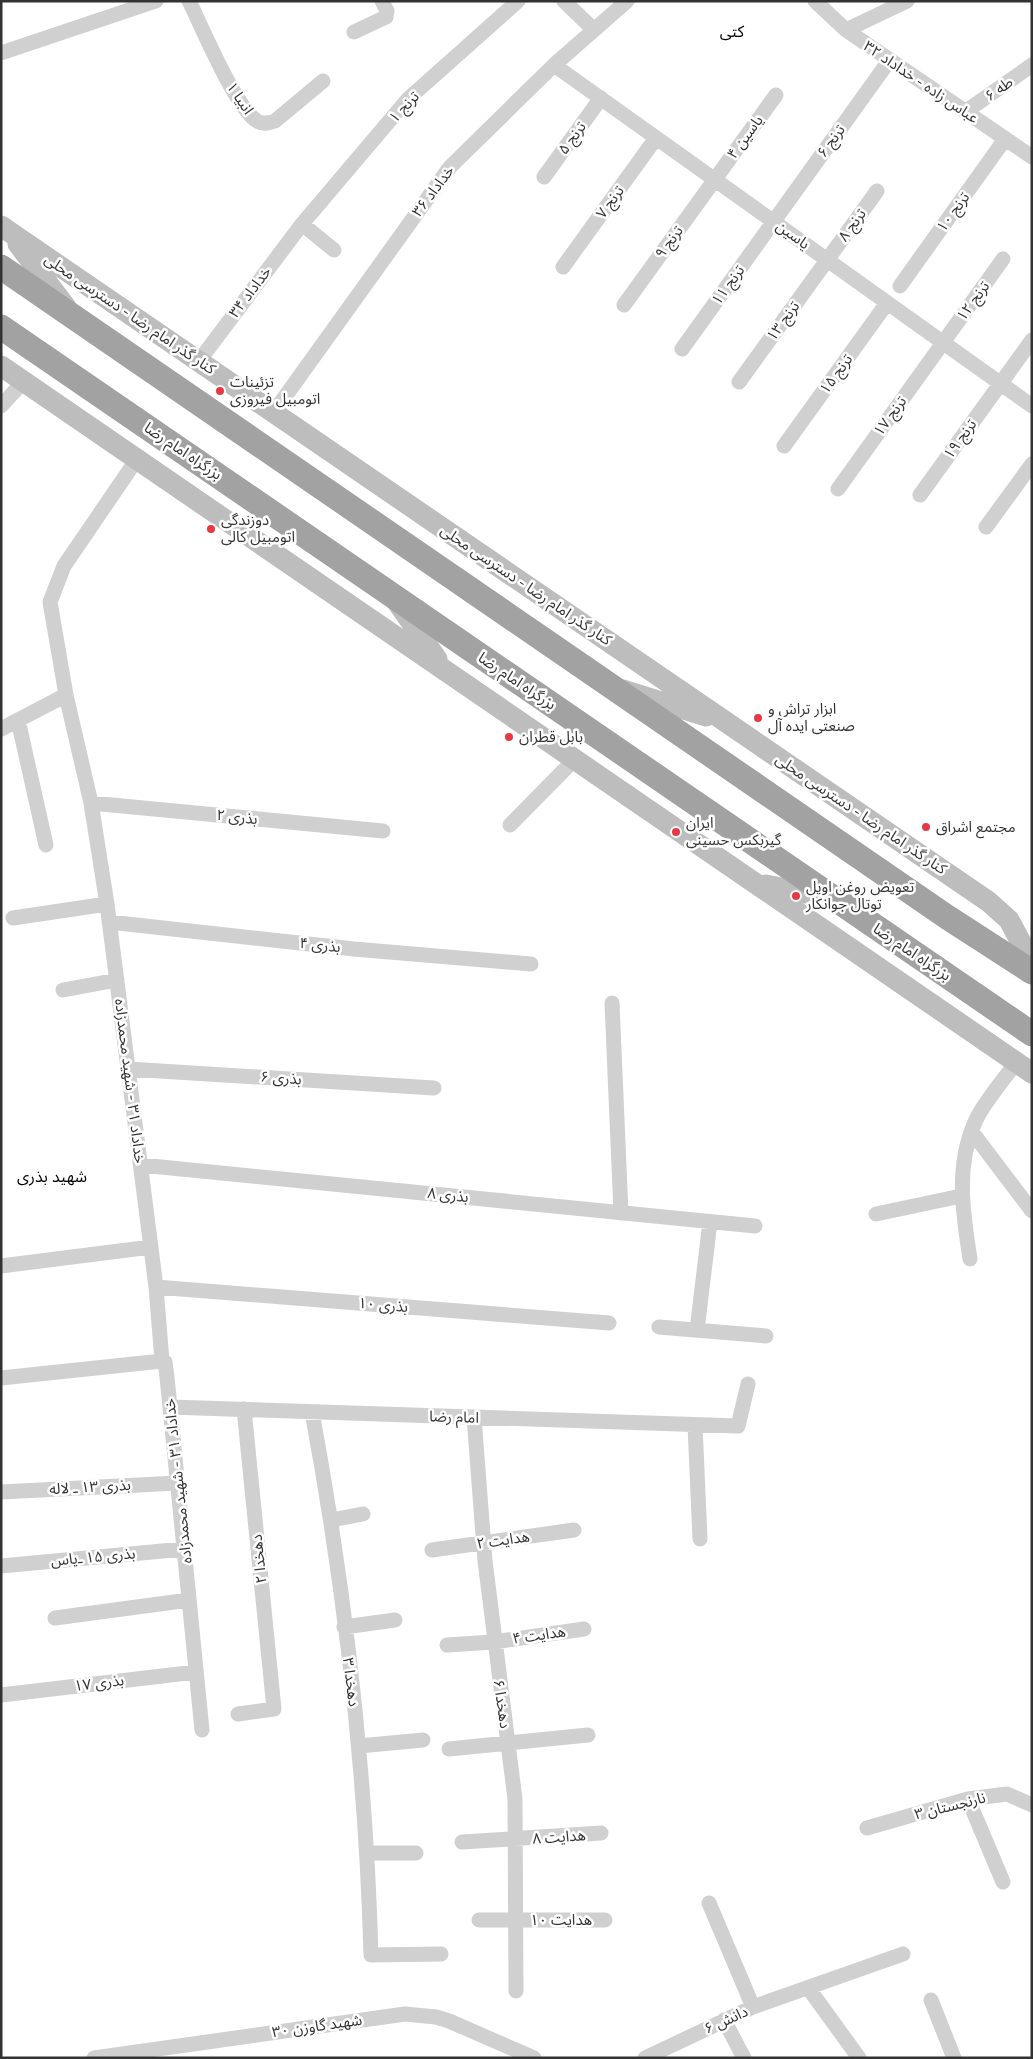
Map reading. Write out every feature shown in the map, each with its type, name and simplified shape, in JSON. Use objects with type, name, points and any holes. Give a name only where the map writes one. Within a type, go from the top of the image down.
[{"type":"highway","points":[[1,267],[947,917],[1032,972]]},
{"type":"highway","name":"بزرگراه امام رضا","points":[[1,327],[1032,1034]]},
{"type":"main road","name":"کنار گذر امام رضا - دسترسی محلی","points":[[4,228],[990,902],[1009,920],[1032,962]]},
{"type":"main road","points":[[4,228],[74,317]]},
{"type":"main road","points":[[1,366],[1024,1067]]},
{"type":"main road","points":[[137,459],[153,431]]},
{"type":"main road","points":[[393,596],[444,669]]},
{"type":"main road","points":[[611,686],[728,723]]},
{"type":"main road","points":[[756,883],[834,899]]},
{"type":"street","points":[[1,53],[156,1]]},
{"type":"street","name":"انبیا ۱","points":[[189,1],[234,92],[256,120],[267,124],[275,121],[323,81]]},
{"type":"street","points":[[354,32],[386,17],[387,11],[382,1]]},
{"type":"street","name":"ترنج ۱","points":[[302,224],[408,99],[518,1]]},
{"type":"street","points":[[564,1],[593,29]]},
{"type":"street","name":"خداداد ۳۶","points":[[274,412],[450,167],[554,65],[627,1]]},
{"type":"street","name":"عباس زاده - خداداد ۳۲","points":[[814,1],[846,30],[889,61],[1032,157]]},
{"type":"street","points":[[846,30],[907,1]]},
{"type":"street","name":"ترنج ۶","points":[[773,222],[889,61]]},
{"type":"street","name":"یاسین","points":[[554,65],[1032,406]]},
{"type":"street","name":"طه ۶","points":[[965,112],[1032,65]]},
{"type":"street","name":"یاسین ۴","points":[[715,179],[776,95]]},
{"type":"street","name":"ترنج ۵","points":[[544,177],[601,98]]},
{"type":"street","name":"ترنج ۷","points":[[563,267],[656,138]]},
{"type":"street","name":"ترنج ۱۰","points":[[900,286],[1005,139]]},
{"type":"street","name":"ترنج ۹","points":[[624,305],[715,179]]},
{"type":"street","name":"ترنج ۸","points":[[827,260],[877,191]]},
{"type":"street","name":"ترنج ۱۱","points":[[682,349],[773,222]]},
{"type":"street","points":[[302,224],[334,250]]},
{"type":"street","name":"خداداد ۳۴","points":[[199,361],[302,224]]},
{"type":"street","name":"ترنج ۱۲","points":[[943,343],[1003,259]]},
{"type":"street","name":"ترنج ۱۳","points":[[739,382],[827,260]]},
{"type":"street","name":"ترنج ۱۵","points":[[784,446],[887,303]]},
{"type":"street","name":"ترنج ۱۹","points":[[920,495],[1032,340]]},
{"type":"street","name":"ترنج ۱۷","points":[[838,489],[943,343]]},
{"type":"street","points":[[1,406],[24,381]]},
{"type":"street","name":"خداداد ۳۱ - شهید محمدزاده","points":[[137,459],[64,566],[50,602],[66,695],[91,803],[107,904],[156,1287],[162,1361],[166,1362],[202,1730]]},
{"type":"street","points":[[986,527],[1032,464]]},
{"type":"street","points":[[1,729],[66,695]]},
{"type":"street","points":[[18,720],[46,845]]},
{"type":"street","points":[[510,825],[575,760]]},
{"type":"street","name":"بذری ۲","points":[[91,803],[383,832]]},
{"type":"street","points":[[13,918],[107,904]]},
{"type":"street","name":"بذری ۴","points":[[109,922],[354,949],[531,964]]},
{"type":"street","points":[[63,990],[117,980]]},
{"type":"street","points":[[612,1003],[621,1213]]},
{"type":"street","points":[[970,1259],[961,1196],[967,1146],[975,1121],[1024,1067]]},
{"type":"street","name":"بذری ۶","points":[[128,1069],[434,1088]]},
{"type":"street","points":[[972,1132],[1032,1211]]},
{"type":"street","name":"بذری ۸","points":[[141,1164],[755,1226]]},
{"type":"street","points":[[876,1214],[961,1196]]},
{"type":"street","points":[[697,1330],[710,1222]]},
{"type":"street","points":[[1,1266],[151,1247]]},
{"type":"street","name":"بذری ۱۰","points":[[156,1287],[609,1323]]},
{"type":"street","points":[[659,1327],[766,1336]]},
{"type":"street","points":[[1,1378],[162,1361]]},
{"type":"street","name":"امام رضا","points":[[170,1406],[738,1426],[748,1384]]},
{"type":"street","name":"دهخدا ۲","points":[[238,1714],[274,1709],[244,1409]]},
{"type":"street","name":"دهخدا ۳","points":[[312,1412],[331,1520],[358,1746],[368,1853],[371,1955],[441,1954]]},
{"type":"street","name":"دهخدا ۶","points":[[474,1417],[483,1543],[515,1800],[516,1991]]},
{"type":"street","points":[[694,1425],[700,1539]]},
{"type":"street","name":"بذری ۱۳ ـ لاله","points":[[1,1492],[178,1483]]},
{"type":"street","points":[[331,1520],[363,1514]]},
{"type":"street","name":"هدایت ۲","points":[[432,1550],[574,1530]]},
{"type":"street","name":"بذری ۱۵ ـ‌یاس","points":[[1,1566],[184,1549]]},
{"type":"street","points":[[55,1618],[189,1600]]},
{"type":"street","points":[[344,1627],[395,1620]]},
{"type":"street","name":"هدایت ۴","points":[[447,1645],[494,1642],[584,1629]]},
{"type":"street","name":"بذری ۱۷","points":[[1,1695],[196,1672]]},
{"type":"street","points":[[449,1749],[588,1735]]},
{"type":"street","points":[[358,1746],[423,1740]]},
{"type":"street","name":"نارنجستان ۳","points":[[867,1828],[968,1799],[1008,1794],[1032,1805]]},
{"type":"street","points":[[968,1799],[986,1846],[1003,1882]]},
{"type":"street","name":"هدایت ۸","points":[[462,1842],[602,1833]]},
{"type":"street","points":[[368,1853],[416,1852]]},
{"type":"street","points":[[709,1903],[753,2008]]},
{"type":"street","name":"هدایت ۱۰","points":[[479,1920],[606,1920]]},
{"type":"street","name":"دانش ۶","points":[[644,2058],[753,2008],[903,1954]]},
{"type":"street","points":[[809,1989],[860,2058]]},
{"type":"street","points":[[931,2000],[954,2058]]},
{"type":"street","name":"شهید گاوزن ۳۰","points":[[94,2058],[405,2014],[436,2017],[449,2021],[534,2058]]},
{"type":"street","points":[[724,2020],[744,2058]]},
{"type":"place","name":"تزئینات اتومبیل فیروزی","points":[[220,391]]},
{"type":"place","name":"دوزندگی اتومبیل کالی","points":[[211,529]]},
{"type":"place","name":"ابزار تراش و صنعتی ایده آل","points":[[758,718]]},
{"type":"place","name":"بابل قطران","points":[[509,737]]},
{"type":"place","name":"مجتمع اشراق","points":[[926,827]]},
{"type":"place","name":"ایران گیربکس حسینی","points":[[676,832]]},
{"type":"place","name":"تعویض روغن اویل توتال جوانکار","points":[[796,896]]},
{"type":"district","name":"کتی","points":[[732,32]]},
{"type":"district","name":"شهید بذری","points":[[52,1177]]}]
